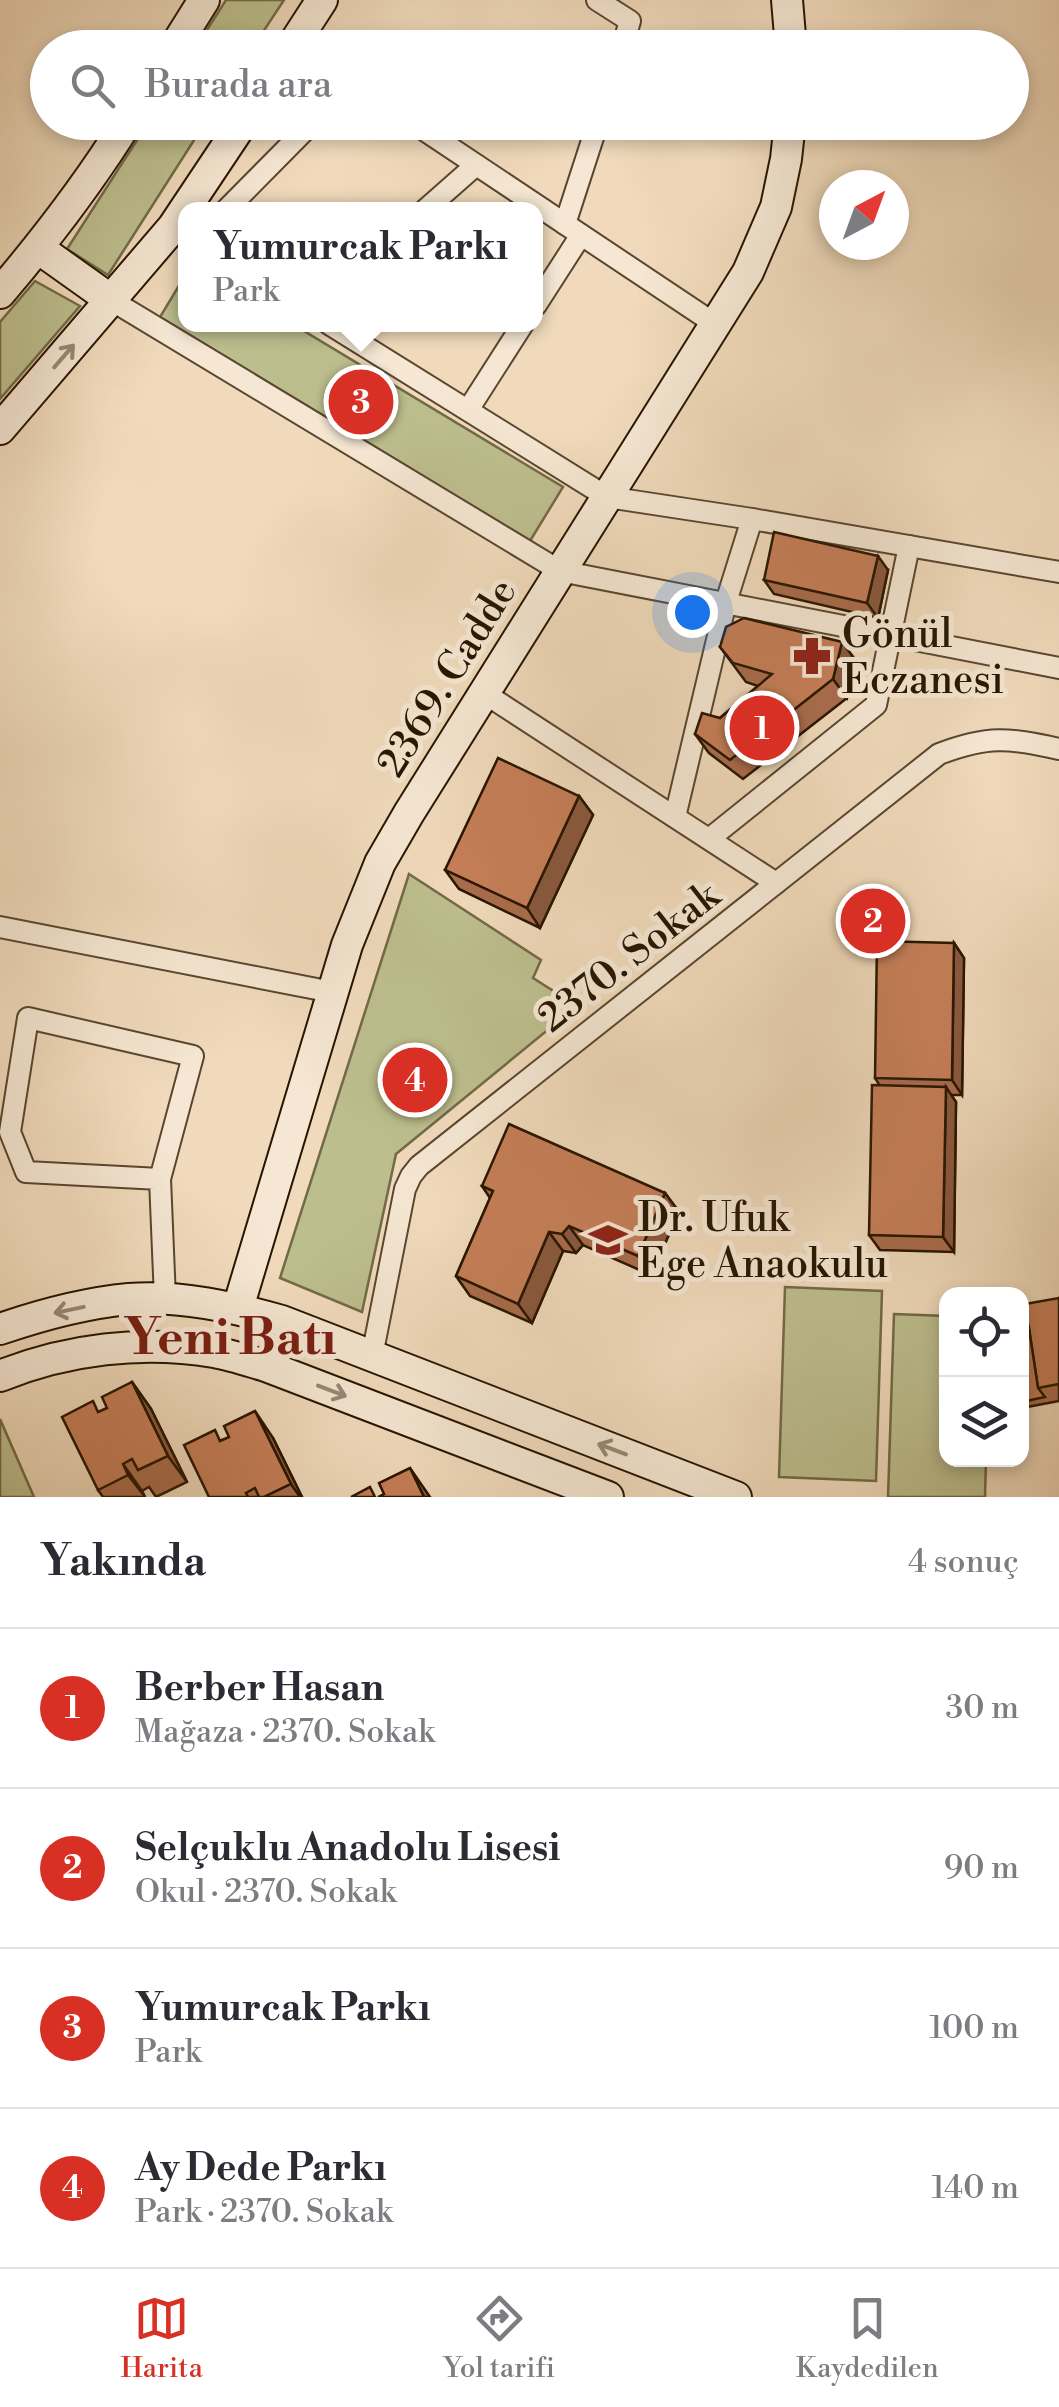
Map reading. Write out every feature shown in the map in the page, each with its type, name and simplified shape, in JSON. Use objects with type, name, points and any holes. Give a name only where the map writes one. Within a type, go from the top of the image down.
[{"type":"street","points":[[185,30],[204,0]]},
{"type":"street","points":[[304,30],[322,0]]},
{"type":"street","points":[[597,0],[632,10]]},
{"type":"street","points":[[787,0],[790,30]]},
{"type":"street","points":[[0,293],[38,248],[115,140]]},
{"type":"street","points":[[196,202],[232,140]]},
{"type":"street","points":[[234,202],[294,140]]},
{"type":"street","points":[[439,140],[531,202]]},
{"type":"street","points":[[543,291],[573,230],[594,140]]},
{"type":"street","name":"2369. Cadde","points":[[238,1308],[332,992],[380,863],[748,272],[776,207],[788,140]]},
{"type":"street","points":[[434,202],[476,165]]},
{"type":"street","points":[[543,210],[715,324]]},
{"type":"street","points":[[0,429],[111,300],[178,232]]},
{"type":"street","points":[[38,248],[111,300],[560,571],[1059,668]]},
{"type":"street","points":[[343,332],[607,496],[1059,572]]},
{"type":"street","points":[[468,410],[518,332]]},
{"type":"street","points":[[675,817],[726,602],[752,519]]},
{"type":"street","points":[[709,838],[876,705],[909,546]]},
{"type":"street","points":[[484,693],[776,883]]},
{"type":"street","name":"2370. Sokak","points":[[372,1356],[405,1190],[419,1166],[939,754],[986,740],[1018,740],[1059,749]]},
{"type":"street","points":[[0,927],[332,992]]},
{"type":"street","points":[[160,1179],[26,1172],[10,1132],[28,1018],[193,1056],[160,1179],[165,1299]]},
{"type":"street","points":[[0,1329],[38,1316],[129,1300],[165,1299],[238,1308],[282,1321],[736,1497]]},
{"type":"street","points":[[0,1376],[86,1351],[161,1347],[215,1352],[266,1366],[608,1497]]},
{"type":"green space","points":[[226,0],[284,0],[264,30],[207,30]]},
{"type":"green space","points":[[137,140],[194,140],[108,275],[67,249]]},
{"type":"green space","points":[[35,281],[80,306],[0,399],[0,322]]},
{"type":"green space","points":[[178,287],[178,328],[160,317]]},
{"type":"green space","points":[[185,332],[306,332],[563,487],[530,541]]},
{"type":"green space","points":[[409,874],[541,960],[533,978],[577,1006],[396,1154],[362,1312],[280,1278]]},
{"type":"green space","points":[[785,1287],[882,1291],[876,1481],[779,1477]]},
{"type":"green space","points":[[894,1314],[939,1316],[939,1467],[986,1467],[985,1497],[888,1497]]},
{"type":"green space","points":[[0,1419],[34,1497],[0,1497]]},
{"type":"building","points":[[774,532],[878,556],[867,603],[764,580]]},
{"type":"building","points":[[744,618],[842,642],[833,679],[730,760],[695,734],[702,713],[720,718],[772,674],[733,663],[720,647],[726,627]]},
{"type":"building","points":[[498,758],[579,796],[527,908],[445,870]]},
{"type":"building","points":[[877,941],[954,943],[952,1080],[875,1078]]},
{"type":"building","points":[[872,1085],[946,1087],[943,1237],[869,1235]]},
{"type":"building","name":"Dr. Ufuk Ege Anaokulu","points":[[509,1124],[665,1193],[638,1256],[569,1226],[562,1234],[549,1232],[518,1304],[456,1276],[493,1191],[482,1186]]},
{"type":"building","points":[[1059,1298],[1059,1384],[1038,1388],[1029,1303]]},
{"type":"building","points":[[1029,1328],[1038,1388],[1045,1397],[1029,1400]]},
{"type":"building","points":[[132,1382],[168,1456],[138,1470],[132,1459],[123,1464],[128,1475],[98,1490],[62,1417],[93,1401],[98,1412],[107,1408],[102,1397]]},
{"type":"building","points":[[255,1411],[291,1484],[264,1497],[259,1497],[255,1488],[246,1493],[248,1497],[209,1497],[184,1445],[215,1430],[220,1441],[229,1437],[224,1426]]},
{"type":"building","points":[[410,1468],[424,1497],[378,1497],[384,1494],[379,1483]]},
{"type":"building","points":[[370,1487],[375,1497],[351,1497]]},
{"type":"place","name":"Yumurcak Parkı","points":[[361,402]]},
{"type":"place","name":"Gönül Eczanesi","points":[[812,656]]},
{"type":"place","name":"Berber Hasan","points":[[762,728]]},
{"type":"place","name":"Selçuklu Anadolu Lisesi","points":[[873,921]]},
{"type":"place","name":"Ay Dede Parkı","points":[[415,1080]]},
{"type":"place","name":"Dr. Ufuk Ege Anaokulu","points":[[608,1240]]},
{"type":"district","name":"Yeni Batı","points":[[230,1336]]}]
